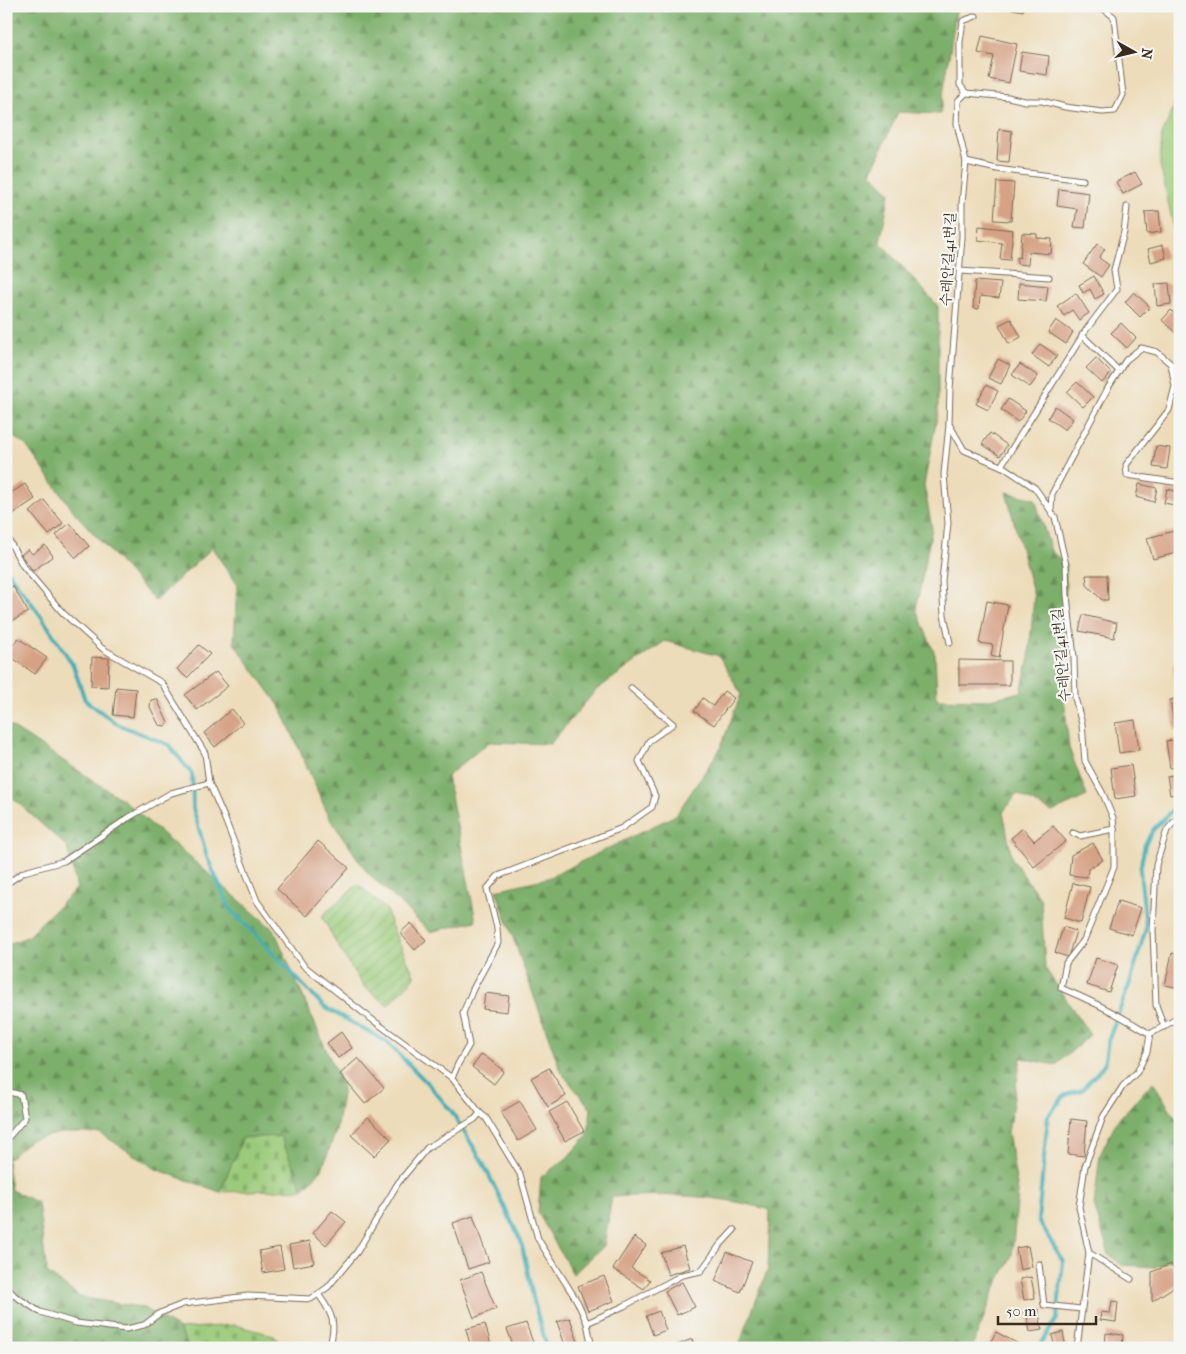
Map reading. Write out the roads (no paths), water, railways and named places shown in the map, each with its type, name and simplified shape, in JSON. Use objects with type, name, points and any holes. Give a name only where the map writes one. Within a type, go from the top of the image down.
[{"type":"lane","points":[[976,16],[963,21],[960,42],[960,85],[966,93],[1008,97],[1026,101],[1042,101],[1065,107],[1102,112],[1116,111],[1123,95],[1114,17],[1104,9],[1094,6]]},
{"type":"lane","name":"수레안길41번길","points":[[966,93],[958,101],[957,124],[966,162],[949,424],[964,450],[1001,466],[1035,488],[1055,518],[1066,566],[1067,596],[1074,657],[1074,698],[1082,724],[1085,761],[1103,794],[1113,818],[1114,829],[1114,867],[1084,940],[1066,964],[1061,988],[1124,1017],[1150,1034]]},
{"type":"lane","points":[[966,162],[998,169],[1083,180]]},
{"type":"lane","points":[[1001,466],[1082,335],[1117,289],[1114,270],[1124,232],[1127,208]]},
{"type":"lane","points":[[960,272],[1049,277]]},
{"type":"lane","points":[[1082,335],[1119,371]]},
{"type":"lane","points":[[1052,512],[1052,494],[1119,371],[1126,360],[1140,348],[1157,352],[1171,364],[1176,386],[1169,410],[1126,465],[1127,475],[1180,483]]},
{"type":"lane","points":[[949,424],[944,474],[948,523],[942,581],[944,615],[950,643]]},
{"type":"lane","points":[[6,535],[23,566],[63,613],[103,649],[162,683],[205,753],[209,783],[257,901],[304,966],[370,1018],[452,1078],[486,1118],[520,1174],[538,1239],[577,1301],[586,1323],[592,1348]]},
{"type":"lane","points":[[452,1078],[469,1044],[463,1013],[473,989],[498,944],[497,928],[487,889],[498,876],[622,828],[652,807],[655,796],[639,761],[649,741],[673,724],[631,688]]},
{"type":"lane","points":[[6,884],[24,872],[64,861],[128,818],[171,793],[209,783]]},
{"type":"lane","points":[[1164,1026],[1156,1005],[1153,931],[1156,865],[1167,830],[1180,816]]},
{"type":"lane","points":[[1073,833],[1080,836],[1114,829]]},
{"type":"lane","points":[[1077,1348],[1089,1253],[1079,1207],[1085,1166],[1103,1117],[1124,1086],[1137,1072],[1148,1052],[1150,1034],[1180,1017]]},
{"type":"lane","points":[[6,1091],[21,1096],[25,1118],[6,1140]]},
{"type":"lane","points":[[6,1287],[15,1296],[40,1312],[76,1322],[126,1329],[144,1324],[160,1313],[184,1304],[248,1296],[311,1299],[328,1288],[357,1252],[398,1183],[428,1148],[476,1119],[480,1113]]},
{"type":"lane","points":[[586,1323],[624,1306],[682,1275],[701,1271],[720,1245],[734,1230]]},
{"type":"lane","points":[[1089,1253],[1131,1279]]},
{"type":"lane","points":[[1039,1264],[1044,1306],[1081,1309]]},
{"type":"lane","points":[[318,1294],[330,1309],[334,1332],[329,1348]]},
{"type":"waterway","points":[[6,569],[41,616],[73,665],[85,700],[117,724],[169,745],[192,774],[193,808],[207,857],[230,909],[324,1007],[387,1042],[430,1086],[452,1112],[482,1161],[521,1241],[534,1302],[547,1348]]},
{"type":"waterway","points":[[1038,1348],[1057,1319],[1063,1261],[1038,1220],[1048,1116],[1065,1095],[1082,1090],[1104,1065],[1108,1041],[1131,980],[1146,928],[1140,870],[1145,844],[1153,830],[1175,807],[1180,806]]}]
